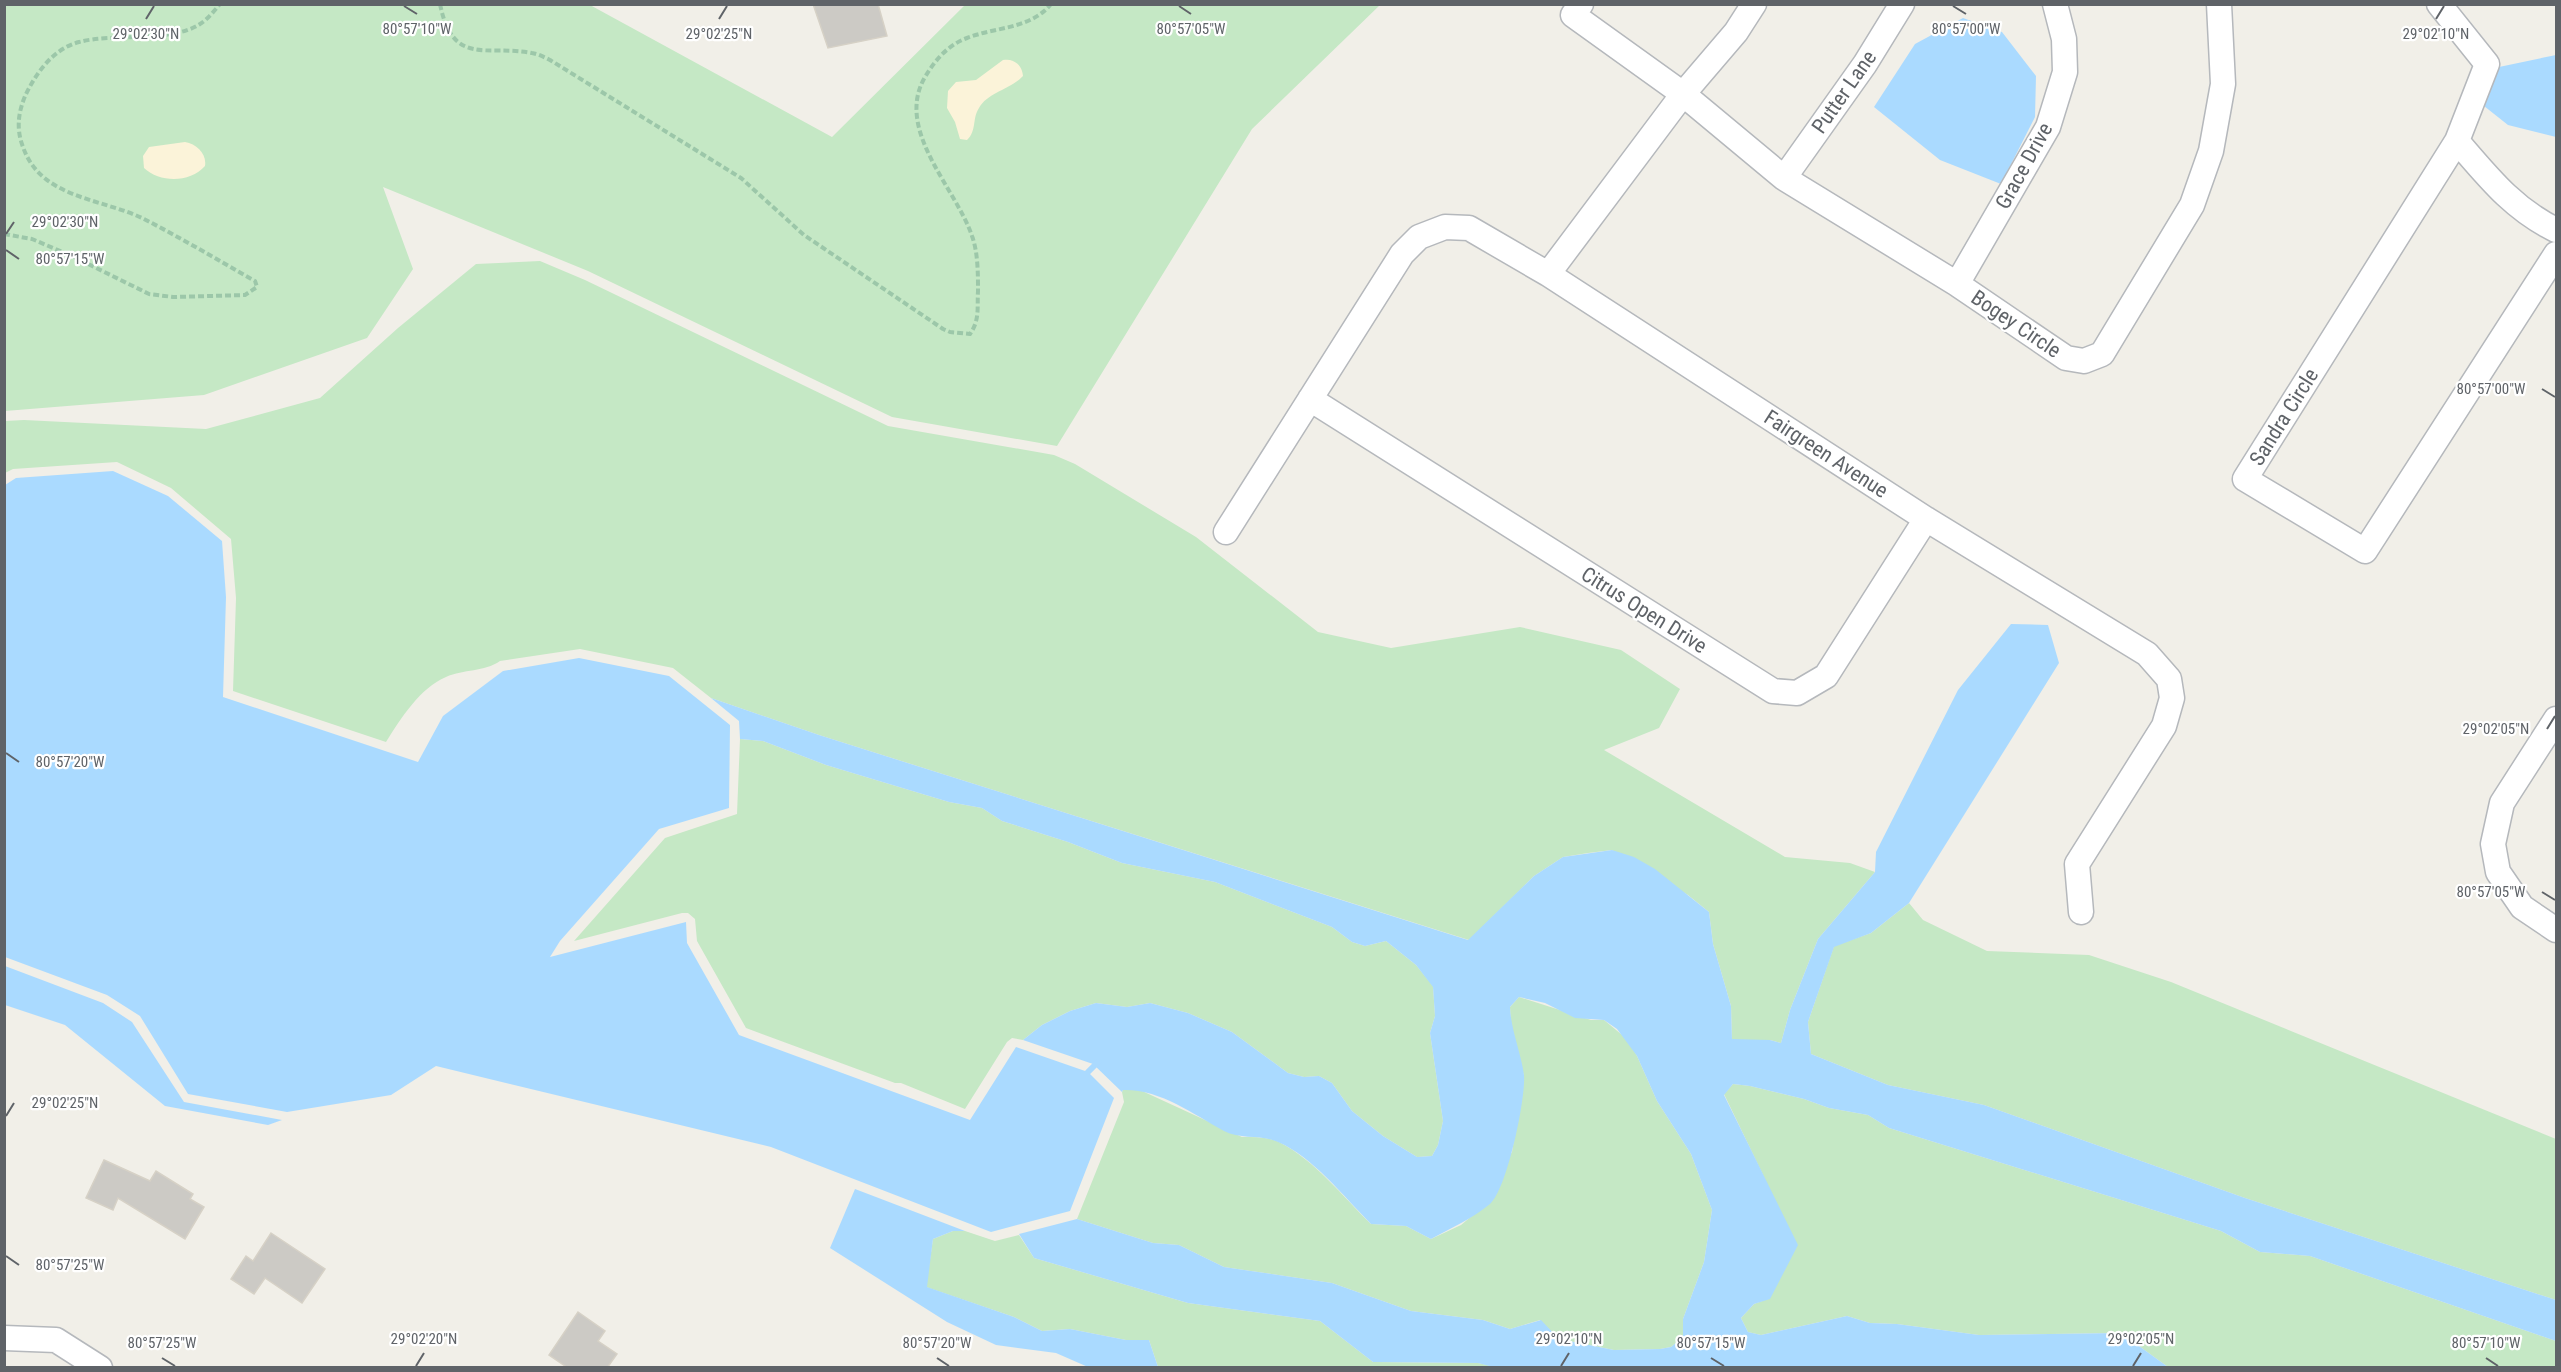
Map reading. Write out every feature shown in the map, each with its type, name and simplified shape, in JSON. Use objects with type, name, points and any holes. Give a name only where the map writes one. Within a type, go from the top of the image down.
[{"type":"street","name":"Bogey Circle","points":[[1581,4],[1573,15],[1683,94],[1784,177],[1957,284],[2066,358],[2084,361],[2102,354],[2192,205],[2211,151],[2223,84],[2219,4]]},
{"type":"street","points":[[1226,532],[1402,254],[1419,237],[1445,227],[1468,228],[1548,274],[1683,94],[1736,32],[1754,4]]},
{"type":"street","name":"Putter Lane","points":[[1784,177],[1865,64],[1902,4]]},
{"type":"street","name":"Grace Drive","points":[[1957,284],[2048,127],[2065,72],[2064,39],[2055,4]]},
{"type":"street","points":[[2439,4],[2487,64],[2457,141],[2507,198],[2538,221],[2556,230]]},
{"type":"street","name":"Sandra Circle","points":[[2457,141],[2245,479],[2365,551],[2556,254]]},
{"type":"street","name":"Fairgreen Avenue","points":[[1548,274],[1926,519],[2147,654],[2169,679],[2172,698],[2164,726],[2077,864],[2081,912]]},
{"type":"street","name":"Citrus Open Drive","points":[[1310,399],[1773,691],[1797,693],[1826,676],[1926,519]]},
{"type":"street","points":[[2556,719],[2502,803],[2493,844],[2498,872],[2522,907],[2556,930]]},
{"type":"street","points":[[4,1338],[56,1340],[99,1368]]},
{"type":"path","points":[[4,234],[32,239],[62,251],[149,294],[173,297],[245,295],[257,287],[255,281],[141,218],[68,192],[37,171],[26,156],[18,134],[23,101],[38,71],[62,51],[76,42],[154,35],[185,29],[201,24],[219,4]]},
{"type":"path","points":[[440,4],[445,25],[454,37],[472,51],[532,53],[550,60],[741,178],[804,236],[943,329],[963,335],[970,334],[979,316],[974,239],[926,149],[919,127],[915,100],[938,58],[954,45],[969,37],[1030,20],[1041,15],[1051,4]]},
{"type":"green space","points":[[5,5],[590,5],[832,137],[965,5],[1380,5],[1252,129],[1057,446],[892,417],[588,271],[383,187],[413,269],[367,338],[204,395],[5,411]]},
{"type":"green space","points":[[540,261],[585,280],[888,426],[1054,455],[1075,464],[1196,537],[1318,632],[1391,648],[1520,627],[1621,650],[1680,689],[1659,728],[1604,750],[1785,857],[1850,863],[1875,872],[1818,939],[1790,1010],[1781,1043],[1770,1040],[1732,1040],[1731,1006],[1713,944],[1709,912],[1688,895],[1612,850],[1563,857],[1534,876],[1469,940],[819,735],[711,698],[673,668],[580,649],[500,661],[494,665],[446,677],[420,696],[386,742],[233,691],[236,598],[231,539],[171,488],[117,462],[13,469],[5,473],[5,421],[206,429],[320,398],[398,328],[476,264]]},
{"type":"green space","points":[[740,739],[763,741],[826,765],[949,802],[982,808],[1002,821],[1068,842],[1122,863],[1215,882],[1332,927],[1352,942],[1365,946],[1386,941],[1416,965],[1433,986],[1435,1016],[1430,1033],[1443,1121],[1438,1145],[1432,1156],[1417,1157],[1383,1136],[1352,1111],[1332,1083],[1319,1076],[1304,1077],[1288,1073],[1232,1032],[1188,1013],[1150,1003],[1127,1007],[1096,1003],[1070,1011],[1042,1025],[1023,1040],[1012,1038],[1007,1042],[965,1109],[901,1083],[895,1083],[746,1028],[697,941],[695,919],[688,913],[574,941],[665,838],[737,814]]},
{"type":"green space","points":[[1909,903],[1923,920],[1987,951],[2089,955],[2171,982],[2556,1139],[2556,1300],[2245,1198],[1984,1105],[1888,1085],[1811,1054],[1808,1022],[1834,946],[1871,933]]},
{"type":"green space","points":[[1519,997],[1591,1020],[1604,1020],[1627,1039],[1657,1101],[1691,1154],[1712,1210],[1704,1262],[1683,1319],[1683,1337],[1671,1347],[1614,1350],[1559,1339],[1540,1320],[1510,1329],[1483,1320],[1411,1311],[1332,1283],[1224,1267],[1179,1245],[1153,1243],[1077,1219],[1124,1102],[1122,1092],[1123,1090],[1140,1090],[1242,1137],[1266,1138],[1279,1142],[1317,1169],[1371,1224],[1406,1226],[1431,1239],[1461,1225],[1473,1215],[1512,1152],[1524,1076],[1511,1027],[1510,1007]]},
{"type":"green space","points":[[1733,1084],[1804,1099],[1829,1108],[1868,1115],[1889,1128],[2221,1231],[2260,1252],[2310,1256],[2556,1341],[2556,1367],[2168,1367],[2121,1333],[1979,1335],[1897,1324],[1870,1323],[1847,1316],[1761,1335],[1748,1332],[1741,1318],[1754,1304],[1770,1298],[1763,1175],[1724,1094]]},
{"type":"green space","points":[[953,1231],[965,1231],[995,1241],[1019,1235],[1034,1258],[1188,1303],[1320,1321],[1373,1362],[1478,1363],[1497,1367],[1158,1367],[1149,1340],[1126,1340],[1070,1329],[1042,1331],[1014,1317],[926,1287],[933,1239]]},
{"type":"sand","points":[[1003,60],[1017,63],[1023,76],[983,103],[977,112],[970,136],[967,140],[960,139],[955,122],[947,108],[948,91],[956,82],[976,80]]},
{"type":"sand","points":[[185,142],[197,147],[203,154],[205,166],[199,172],[175,179],[158,176],[144,168],[143,156],[149,147]]},
{"type":"water","points":[[1963,18],[2002,32],[2036,76],[2035,117],[2001,184],[1940,160],[1874,107],[1915,44]]},
{"type":"water","points":[[2556,55],[2556,137],[2508,125],[2484,106],[2499,67]]},
{"type":"water","points":[[113,471],[168,496],[222,541],[226,597],[223,697],[418,762],[443,716],[503,671],[579,658],[669,676],[730,725],[729,808],[659,829],[560,941],[550,957],[686,922],[687,943],[739,1035],[970,1120],[1016,1047],[1088,1072],[1114,1098],[1070,1211],[991,1232],[771,1147],[436,1066],[391,1095],[287,1112],[188,1094],[140,1016],[107,995],[5,957],[5,485],[16,478]]},
{"type":"water","points":[[2011,624],[2048,625],[2059,663],[1909,903],[1871,933],[1834,947],[1808,1022],[1811,1054],[1888,1085],[1984,1105],[2245,1198],[2556,1300],[2556,1341],[2310,1256],[2260,1252],[2221,1231],[1889,1128],[1868,1115],[1829,1108],[1804,1099],[1733,1084],[1724,1095],[1798,1245],[1770,1299],[1754,1304],[1741,1318],[1748,1332],[1761,1335],[1847,1316],[1870,1323],[1897,1324],[1979,1335],[2121,1333],[2168,1367],[1497,1368],[1478,1363],[1373,1362],[1320,1321],[1188,1303],[1034,1258],[1019,1234],[1077,1219],[1153,1243],[1179,1245],[1224,1267],[1332,1283],[1411,1311],[1483,1320],[1510,1329],[1541,1320],[1559,1339],[1614,1350],[1660,1349],[1671,1347],[1683,1337],[1683,1319],[1704,1262],[1712,1210],[1691,1154],[1657,1101],[1637,1056],[1617,1029],[1604,1020],[1575,1018],[1545,1003],[1519,997],[1510,1007],[1512,1025],[1523,1066],[1524,1087],[1519,1122],[1509,1163],[1496,1195],[1490,1204],[1476,1214],[1431,1239],[1406,1226],[1371,1224],[1316,1167],[1278,1142],[1231,1134],[1163,1098],[1137,1091],[1123,1090],[1122,1092],[1093,1064],[1023,1040],[1042,1025],[1070,1011],[1096,1003],[1127,1007],[1150,1003],[1188,1013],[1232,1032],[1288,1073],[1304,1077],[1319,1076],[1332,1083],[1352,1111],[1383,1136],[1417,1157],[1432,1156],[1438,1145],[1443,1121],[1430,1033],[1435,1016],[1433,987],[1416,965],[1386,941],[1365,946],[1352,942],[1332,927],[1215,882],[1122,863],[1068,842],[1002,821],[982,808],[949,802],[826,765],[763,741],[740,739],[739,721],[711,698],[819,735],[1468,940],[1534,876],[1563,857],[1612,850],[1634,857],[1655,869],[1709,912],[1713,944],[1731,1006],[1732,1039],[1770,1040],[1781,1043],[1790,1010],[1818,939],[1875,872],[1876,852],[1958,690]]},
{"type":"water","points":[[5,966],[103,1003],[132,1022],[184,1102],[282,1120],[268,1125],[165,1106],[65,1025],[5,1005]]},
{"type":"water","points":[[855,1189],[965,1231],[953,1231],[933,1239],[927,1287],[1014,1317],[1042,1331],[1070,1329],[1126,1340],[1149,1340],[1158,1367],[1088,1367],[1056,1353],[996,1345],[947,1322],[830,1248]]},
{"type":"building","points":[[813,4],[878,4],[887,36],[828,48]]},
{"type":"building","points":[[104,1160],[150,1181],[156,1171],[193,1194],[190,1199],[204,1207],[185,1239],[118,1198],[113,1210],[86,1198]]},
{"type":"building","points":[[271,1233],[325,1269],[302,1303],[265,1278],[254,1294],[231,1279],[246,1256],[253,1261]]},
{"type":"building","points":[[578,1312],[605,1331],[598,1341],[617,1354],[607,1368],[568,1368],[549,1355]]},
{"type":"waterway","points":[[1088,1072],[1099,1061]]}]
